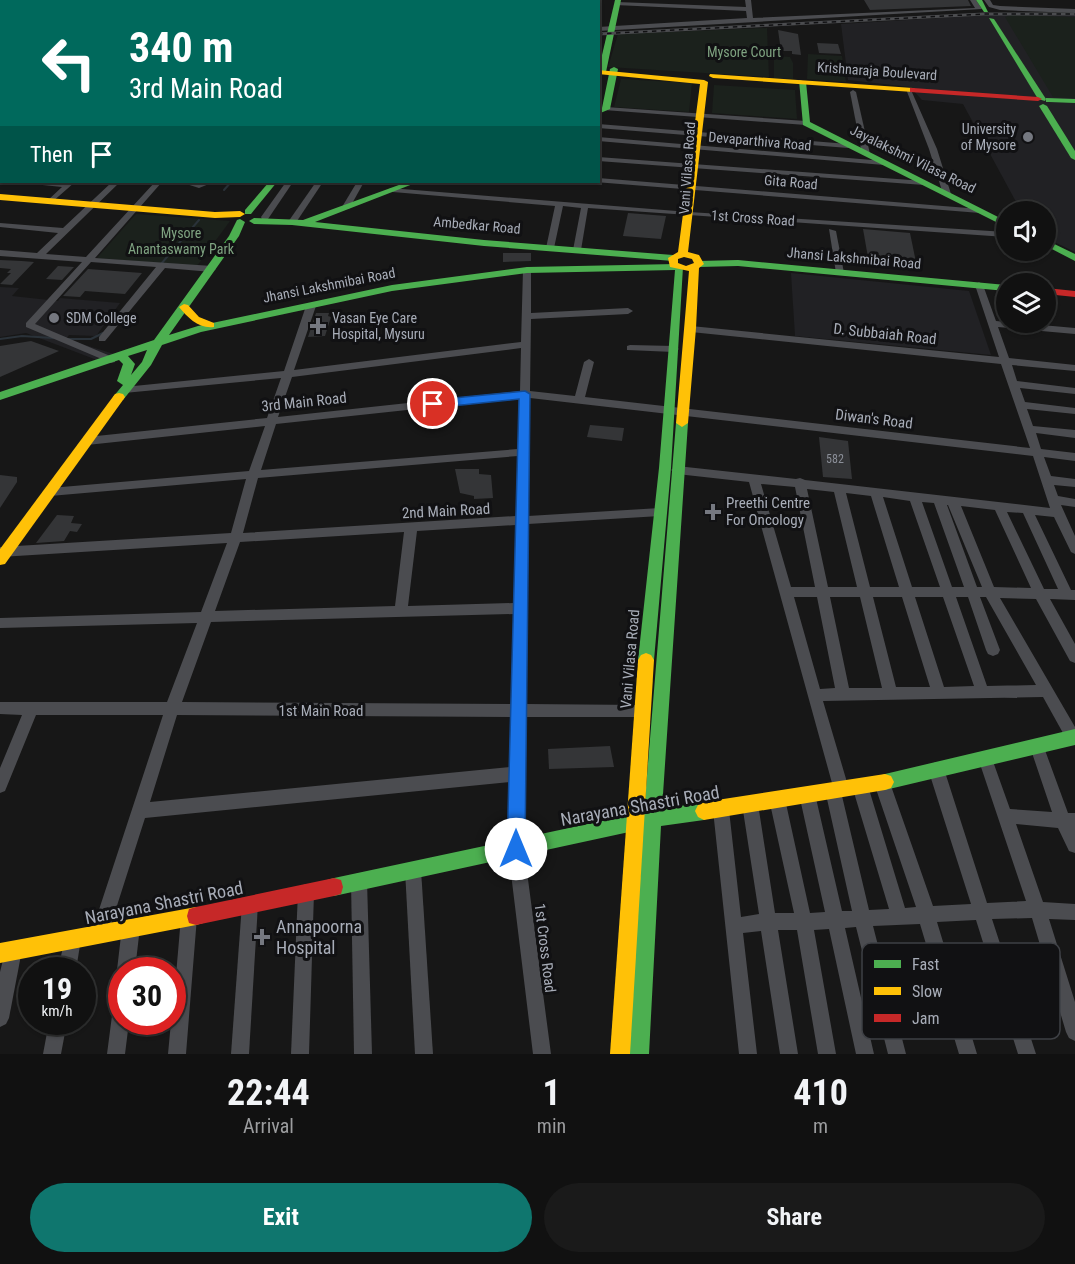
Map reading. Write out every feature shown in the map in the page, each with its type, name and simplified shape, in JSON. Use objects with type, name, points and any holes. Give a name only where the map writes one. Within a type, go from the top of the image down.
[{"type":"main road","points":[[602,110],[608,28],[617,2]]},
{"type":"main road","points":[[986,7],[1045,102],[1075,159]]},
{"type":"main road","name":"Krishnaraja Boulevard","points":[[605,71],[1075,106]]},
{"type":"main road","name":"Vani Vilasa Road","points":[[639,1054],[651,820],[677,470],[674,349],[695,214],[703,116],[710,80]]},
{"type":"main road","points":[[802,85],[806,123]]},
{"type":"main road","name":"Krishnaraja Boulevard","points":[[802,85],[853,92],[909,93]]},
{"type":"main road","name":"Krishnaraja Boulevard","points":[[1045,102],[1075,101]]},
{"type":"main road","points":[[1045,102],[1075,143]]},
{"type":"main road","name":"Jayalakshmi Vilasa Road","points":[[806,123],[996,219]]},
{"type":"main road","points":[[1,552],[50,492],[139,362],[150,354],[159,342],[212,269],[234,233],[251,215],[272,183]]},
{"type":"main road","points":[[292,222],[346,207],[411,183]]},
{"type":"main road","name":"Ambedkar Road","points":[[0,197],[215,215],[222,218],[251,215],[292,222],[687,262]]},
{"type":"main road","points":[[1056,248],[1075,258]]},
{"type":"main road","name":"Jhansi Lakshmibai Road","points":[[0,396],[210,326],[392,288],[527,270],[728,260],[738,263],[996,287]]},
{"type":"main road","name":"Vani Vilasa Road","points":[[620,1054],[641,711],[660,512],[691,329],[687,262]]},
{"type":"main road","points":[[1056,292],[1075,294]]},
{"type":"main road","points":[[184,307],[190,317],[210,326]]},
{"type":"main road","points":[[1,552],[124,386],[129,364],[117,358]]},
{"type":"main road","name":"Narayana Shastri Road","points":[[7,951],[189,917],[516,849],[633,822],[882,783],[1074,737]]},
{"type":"street","points":[[704,7],[705,0]]},
{"type":"street","points":[[727,0],[728,8]]},
{"type":"street","points":[[748,0],[750,20]]},
{"type":"street","points":[[608,28],[979,9],[972,0]]},
{"type":"street","points":[[617,2],[684,3],[704,7],[749,9]]},
{"type":"street","points":[[640,16],[641,2]]},
{"type":"street","points":[[663,3],[677,24]]},
{"type":"street","points":[[986,7],[1075,11]]},
{"type":"street","points":[[853,92],[866,154]]},
{"type":"street","points":[[909,93],[933,149],[947,194]]},
{"type":"street","points":[[602,110],[806,123]]},
{"type":"street","points":[[600,126],[701,141],[848,146]]},
{"type":"street","name":"Devaparthiva Road","points":[[600,139],[701,141],[884,163]]},
{"type":"street","points":[[600,159],[924,183]]},
{"type":"street","name":"Gita Road","points":[[600,180],[980,211]]},
{"type":"street","points":[[51,201],[70,183]]},
{"type":"street","points":[[39,256],[115,183]]},
{"type":"street","points":[[117,358],[29,325],[158,183]]},
{"type":"street","points":[[188,183],[199,186],[207,183]]},
{"type":"street","points":[[251,215],[288,183]]},
{"type":"street","points":[[292,222],[318,183]]},
{"type":"street","points":[[346,207],[359,183]]},
{"type":"street","name":"1st Cross Road","points":[[393,190],[996,234]]},
{"type":"street","points":[[550,248],[560,203]]},
{"type":"street","points":[[577,250],[585,205]]},
{"type":"street","points":[[0,225],[65,231]]},
{"type":"street","points":[[832,231],[840,273]]},
{"type":"street","points":[[0,253],[212,269]]},
{"type":"street","points":[[102,339],[165,267]]},
{"type":"street","name":"1st Cross Road","points":[[527,270],[516,849],[542,1054]]},
{"type":"street","points":[[979,285],[1019,405],[1060,516],[1074,545]]},
{"type":"street","points":[[100,934],[172,710],[235,539],[253,476],[311,306]]},
{"type":"street","points":[[525,316],[628,311]]},
{"type":"street","points":[[993,324],[1075,331]]},
{"type":"street","name":"D. Subbaiah Road","points":[[691,329],[1075,368]]},
{"type":"street","points":[[124,386],[288,374],[524,345]]},
{"type":"street","points":[[630,348],[674,349]]},
{"type":"street","points":[[579,400],[589,362]]},
{"type":"street","points":[[1013,384],[1075,391]]},
{"type":"street","name":"3rd Main Road","points":[[87,441],[525,394],[579,400]]},
{"type":"street","name":"Diwan's Road","points":[[579,400],[1075,457]]},
{"type":"street","points":[[1019,405],[1075,411]]},
{"type":"street","points":[[1028,429],[1075,434]]},
{"type":"street","points":[[50,492],[524,452]]},
{"type":"street","points":[[677,470],[800,482],[839,489],[1027,510],[1060,516],[1075,522]]},
{"type":"street","points":[[754,479],[815,695],[869,943]]},
{"type":"street","points":[[1047,480],[1075,483]]},
{"type":"street","points":[[800,482],[843,695]]},
{"type":"street","points":[[839,489],[891,694]]},
{"type":"street","points":[[876,493],[939,694]]},
{"type":"street","points":[[915,498],[983,693]]},
{"type":"street","points":[[939,500],[970,592],[993,650]]},
{"type":"street","points":[[1054,500],[1075,503]]},
{"type":"street","points":[[953,502],[990,592],[1074,737]]},
{"type":"street","points":[[999,507],[1040,594],[1075,657]]},
{"type":"street","points":[[786,592],[990,592],[1071,595],[1027,510]]},
{"type":"street","name":"2nd Main Road","points":[[1,552],[660,512]]},
{"type":"street","points":[[401,612],[411,528]]},
{"type":"street","points":[[0,622],[204,619],[521,609]]},
{"type":"street","points":[[815,695],[1046,691]]},
{"type":"street","name":"1st Main Road","points":[[0,708],[641,711]]},
{"type":"street","points":[[0,786],[32,708]]},
{"type":"street","points":[[1037,747],[1069,821],[1075,845]]},
{"type":"street","points":[[985,758],[1048,943]]},
{"type":"street","points":[[936,769],[969,868],[991,943]]},
{"type":"street","points":[[140,811],[516,774]]},
{"type":"street","points":[[882,783],[927,913],[934,943]]},
{"type":"street","points":[[860,786],[899,915]]},
{"type":"street","points":[[807,794],[865,1054]]},
{"type":"street","points":[[777,799],[804,922],[827,1054]]},
{"type":"street","points":[[750,804],[789,1054]]},
{"type":"street","points":[[721,810],[748,1054]]},
{"type":"street","points":[[1005,816],[1069,821]]},
{"type":"street","points":[[413,870],[424,1054]]},
{"type":"street","points":[[359,881],[363,1054]]},
{"type":"street","points":[[300,1054],[306,892]]},
{"type":"street","points":[[240,1054],[250,904]]},
{"type":"street","points":[[735,926],[768,921],[804,922],[927,913],[1038,910],[1075,912]]},
{"type":"street","points":[[177,1054],[189,917]]},
{"type":"street","points":[[128,957],[131,927]]},
{"type":"street","points":[[69,957],[72,939]]},
{"type":"street","points":[[0,1018],[7,951]]},
{"type":"street","points":[[1060,983],[1075,1032]]},
{"type":"street","points":[[52,1054],[56,1035]]},
{"type":"street","points":[[116,1054],[118,1035]]},
{"type":"street","points":[[893,1039],[897,1054]]},
{"type":"street","points":[[963,1039],[968,1054]]},
{"type":"street","points":[[1022,1039],[1027,1054]]},
{"type":"shaded area","name":"University of Mysore","points":[[1004,14],[1075,15],[1075,252],[1056,243],[1056,201],[1016,201],[963,104],[922,100],[910,87],[848,80],[841,24]]},
{"type":"shaded area","points":[[791,273],[969,291],[991,355],[795,336]]},
{"type":"shaded area","name":"SDM College","points":[[0,287],[19,288],[12,296],[58,301],[60,298],[120,303],[96,336],[69,335],[66,339],[114,354],[97,360],[26,333],[0,337]]},
{"type":"green space","points":[[1011,15],[1075,17],[1075,98],[1053,97],[1005,17]]},
{"type":"green space","name":"Mysore Court","points":[[767,28],[769,77],[608,67],[618,34]]},
{"type":"green space","points":[[808,54],[842,56],[846,82],[807,79]]},
{"type":"green space","points":[[774,56],[790,57],[793,63],[793,79],[774,78]]},
{"type":"green space","points":[[621,79],[692,83],[689,112],[614,107]]},
{"type":"green space","points":[[714,85],[795,90],[797,119],[712,113]]},
{"type":"green space","name":"Mysore Anantaswamy Park","points":[[136,214],[230,221],[197,266],[97,258]]},
{"type":"building","points":[[864,0],[968,0],[971,6],[870,10]]},
{"type":"building","points":[[778,30],[798,34],[801,55],[792,54],[792,51],[781,51]]},
{"type":"building","points":[[817,43],[838,44],[841,54],[819,53]]},
{"type":"building","points":[[628,213],[666,216],[661,239],[623,236]]},
{"type":"building","points":[[863,229],[910,233],[917,267],[869,263]]},
{"type":"building","points":[[503,253],[531,253],[531,261],[503,262]]},
{"type":"building","points":[[0,260],[34,262],[12,285],[0,284],[11,273],[7,273],[11,269],[0,268]]},
{"type":"building","points":[[58,266],[74,267],[62,280],[46,279]]},
{"type":"building","points":[[88,269],[142,273],[125,294],[85,291],[80,297],[63,296]]},
{"type":"building","name":"Vasan Eye Care Hospital, Mysuru","points":[[316,313],[329,313],[328,316],[331,317],[325,336],[308,337]]},
{"type":"building","points":[[31,341],[59,351],[0,377],[0,346]]},
{"type":"building","points":[[590,425],[624,428],[622,441],[587,437]]},
{"type":"building","points":[[819,437],[848,441],[852,479],[823,477]]},
{"type":"building","points":[[455,469],[479,469],[479,474],[491,475],[493,498],[474,499],[474,496],[460,493]]},
{"type":"building","points":[[0,475],[17,477],[17,482],[0,508]]},
{"type":"building","points":[[57,515],[74,516],[71,523],[82,524],[77,532],[70,531],[64,541],[36,543]]},
{"type":"building","points":[[610,746],[614,767],[549,769],[548,749]]},
{"type":"waterway","points":[[224,190],[230,183]]},
{"type":"waterway","points":[[161,264],[199,220]]},
{"type":"waterway","points":[[69,339],[91,339],[103,333]]},
{"type":"waterway","points":[[0,339],[22,336],[53,338]]},
{"type":"railway","points":[[600,34],[984,14],[1075,14]]},
{"type":"traffic: fast","points":[[602,72],[618,0]]},
{"type":"traffic: fast","points":[[979,0],[986,11]]},
{"type":"traffic: fast","points":[[991,19],[1042,99]]},
{"type":"traffic: fast","points":[[600,111],[606,109],[614,69]]},
{"type":"traffic: fast","points":[[802,82],[806,123],[996,219]]},
{"type":"traffic: fast","points":[[1049,100],[1075,101]]},
{"type":"traffic: fast","points":[[1043,106],[1075,158]]},
{"type":"traffic: fast","points":[[248,212],[272,183]]},
{"type":"traffic: fast","points":[[306,222],[411,183]]},
{"type":"traffic: fast","points":[[254,221],[292,222],[484,243],[673,258]]},
{"type":"traffic: fast","points":[[119,397],[147,363],[150,354],[234,236],[240,222]]},
{"type":"traffic: fast","points":[[1056,248],[1075,258]]},
{"type":"traffic: fast","points":[[699,264],[738,263],[996,287]]},
{"type":"traffic: fast","points":[[0,396],[198,329],[392,288],[527,270],[676,267]]},
{"type":"traffic: fast","points":[[646,660],[665,468],[680,269]]},
{"type":"traffic: fast","points":[[122,356],[129,364],[123,381]]},
{"type":"traffic: fast","points":[[639,1054],[659,712],[682,423]]},
{"type":"traffic: fast","points":[[885,782],[1075,737]]},
{"type":"traffic: fast","points":[[334,887],[633,822],[704,811]]},
{"type":"traffic: slow","points":[[600,72],[704,82],[683,254]]},
{"type":"traffic: slow","points":[[713,76],[913,90]]},
{"type":"traffic: slow","points":[[0,197],[215,215],[240,214]]},
{"type":"traffic: slow","points":[[683,254],[696,257],[699,264],[686,269],[673,265],[673,258],[683,254]]},
{"type":"traffic: slow","points":[[682,423],[694,268]]},
{"type":"traffic: slow","points":[[184,307],[195,319],[210,325]]},
{"type":"traffic: slow","points":[[0,560],[119,397]]},
{"type":"traffic: slow","points":[[620,1054],[646,660]]},
{"type":"traffic: slow","points":[[704,811],[885,782]]},
{"type":"traffic: slow","points":[[0,953],[196,916]]},
{"type":"traffic: jam","points":[[913,90],[1038,99]]},
{"type":"traffic: jam","points":[[1056,292],[1075,294]]},
{"type":"traffic: jam","points":[[196,916],[334,887]]},
{"type":"place","name":"University of Mysore","points":[[1028,137]]},
{"type":"place","name":"SDM College","points":[[54,318]]},
{"type":"place","name":"Vasan Eye Care Hospital, Mysuru","points":[[318,326]]},
{"type":"place","name":"Preethi Centre For Oncology","points":[[713,512]]},
{"type":"place","name":"Annapoorna Hospital","points":[[262,937]]},
{"type":"route","points":[[433,404],[525,394],[516,849]]}]
